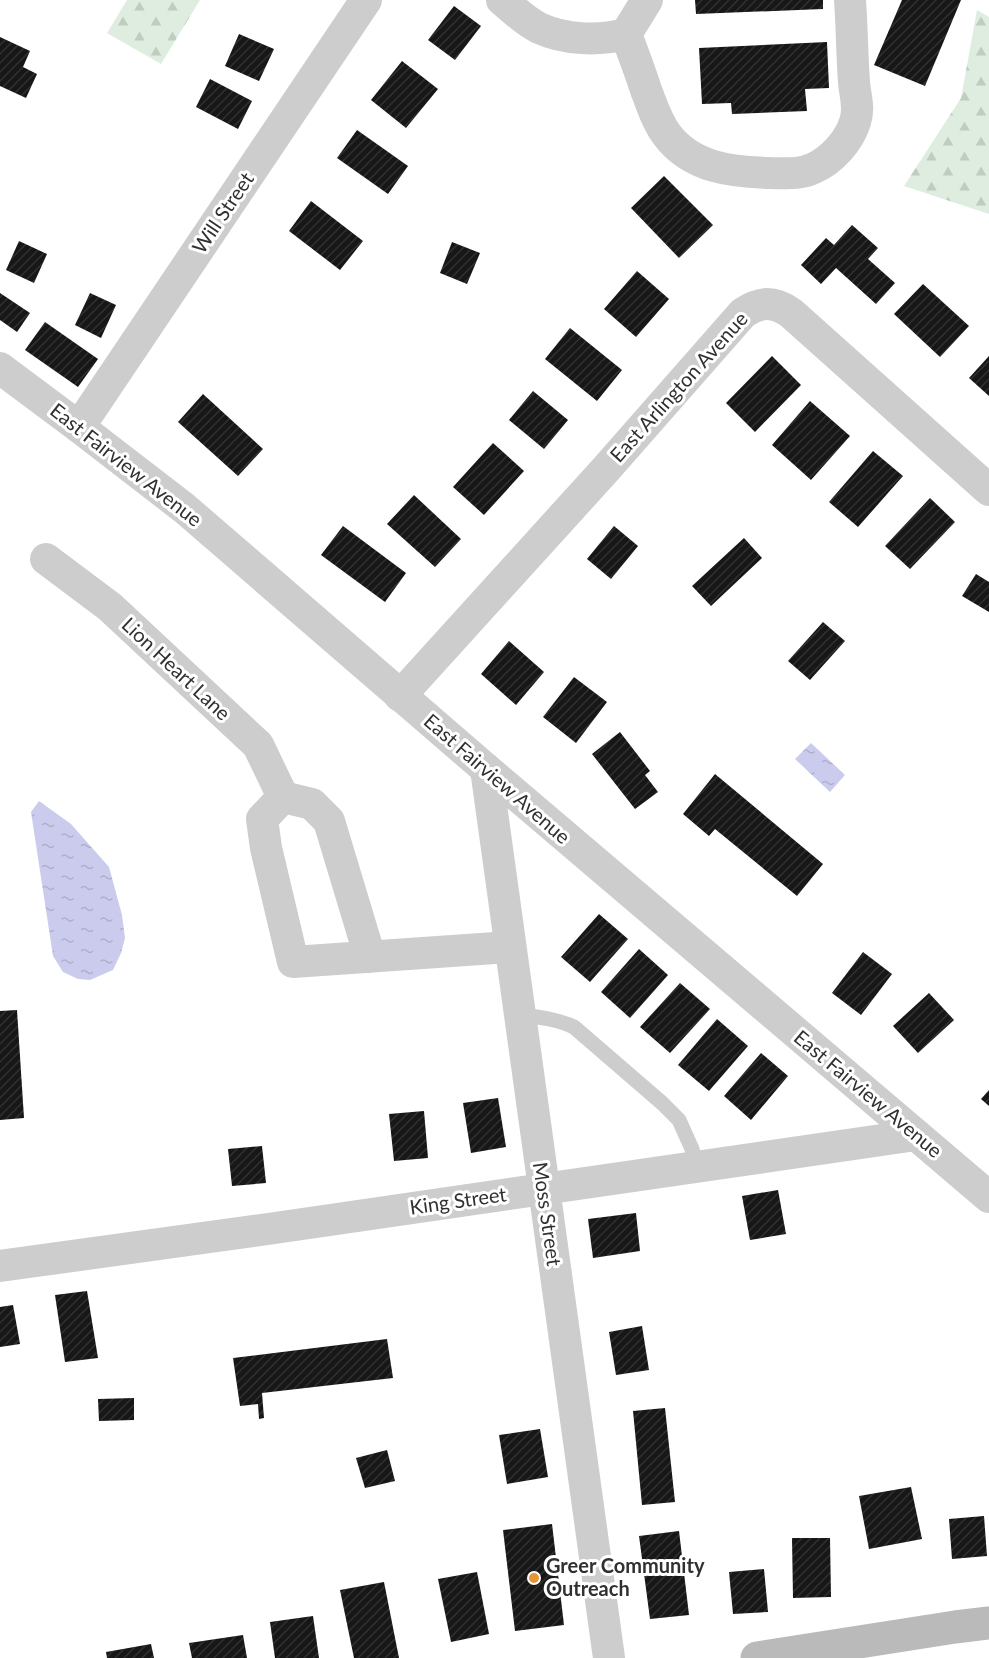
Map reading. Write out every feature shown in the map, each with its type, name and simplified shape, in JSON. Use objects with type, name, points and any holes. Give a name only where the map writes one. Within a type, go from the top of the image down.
[{"type":"main road","points":[[757,1658],[989,1623]]},
{"type":"street","name":"Will Street","points":[[79,427],[366,0]]},
{"type":"street","points":[[502,0],[531,23],[555,34],[585,39],[613,38],[626,34],[647,0]]},
{"type":"street","points":[[626,34],[657,119],[680,149],[696,160],[713,167],[746,172],[796,174],[813,169],[828,160],[851,135],[856,119],[858,102],[854,86],[850,0]]},
{"type":"street","name":"East Arlington Avenue","points":[[400,696],[606,469],[743,313],[752,307],[773,304],[791,313],[989,490]]},
{"type":"street","name":"East Fairview Avenue","points":[[0,368],[184,508],[400,696],[989,1197]]},
{"type":"street","name":"Lion Heart Lane","points":[[46,559],[110,607],[258,745],[284,797]]},
{"type":"street","name":"Moss Street","points":[[486,769],[609,1658]]},
{"type":"street","points":[[370,957],[329,821],[312,804],[284,797],[262,819],[266,848],[293,962],[370,957],[510,947]]},
{"type":"street","name":"King Street","points":[[0,1266],[916,1135]]},
{"type":"lane","points":[[520,1016],[555,1020],[574,1027],[679,1120],[692,1149],[696,1167]]},
{"type":"green space","points":[[127,0],[200,0],[161,64],[107,33]]},
{"type":"green space","points":[[977,10],[989,17],[989,214],[904,186],[961,98]]},
{"type":"water","points":[[811,743],[845,775],[830,792],[795,759]]},
{"type":"water","points":[[39,801],[71,824],[109,867],[122,915],[125,938],[113,970],[90,980],[78,979],[63,972],[53,956],[31,812]]},
{"type":"building","points":[[695,0],[823,0],[823,9],[696,14]]},
{"type":"building","points":[[902,0],[961,0],[925,86],[874,65]]},
{"type":"building","points":[[454,6],[481,26],[455,60],[428,40]]},
{"type":"building","points":[[239,34],[274,49],[259,81],[225,66]]},
{"type":"building","points":[[0,37],[30,51],[23,67],[37,74],[26,98],[0,86]]},
{"type":"building","points":[[827,42],[829,88],[805,89],[807,111],[732,114],[731,103],[702,104],[699,48]]},
{"type":"building","points":[[402,61],[438,89],[406,128],[371,100]]},
{"type":"building","points":[[210,79],[252,101],[238,129],[196,107]]},
{"type":"building","points":[[357,130],[408,166],[388,194],[337,158]]},
{"type":"building","points":[[664,176],[713,225],[679,258],[631,208]]},
{"type":"building","points":[[311,201],[363,241],[340,270],[289,231]]},
{"type":"building","points":[[852,225],[878,248],[868,259],[895,283],[876,304],[836,268],[821,284],[801,265],[826,238],[834,245]]},
{"type":"building","points":[[19,241],[47,254],[34,283],[6,270]]},
{"type":"building","points":[[452,242],[480,253],[467,284],[440,273]]},
{"type":"building","points":[[637,271],[669,299],[636,337],[604,309]]},
{"type":"building","points":[[923,284],[969,326],[940,357],[894,314]]},
{"type":"building","points":[[0,293],[30,313],[17,332],[0,320]]},
{"type":"building","points":[[90,293],[116,305],[101,338],[75,325]]},
{"type":"building","points":[[45,322],[98,359],[78,387],[25,350]]},
{"type":"building","points":[[570,328],[622,370],[597,401],[545,359]]},
{"type":"building","points":[[772,356],[801,385],[755,432],[726,403]]},
{"type":"building","points":[[989,356],[989,396],[969,378]]},
{"type":"building","points":[[533,391],[568,420],[544,449],[509,420]]},
{"type":"building","points":[[203,394],[263,449],[238,476],[178,422]]},
{"type":"building","points":[[810,401],[850,436],[811,480],[772,445]]},
{"type":"building","points":[[493,443],[524,471],[484,515],[453,487]]},
{"type":"building","points":[[873,451],[903,476],[858,527],[829,502]]},
{"type":"building","points":[[414,495],[461,539],[435,567],[387,524]]},
{"type":"building","points":[[930,498],[955,522],[910,569],[885,546]]},
{"type":"building","points":[[343,526],[406,573],[385,602],[321,555]]},
{"type":"building","points":[[614,526],[638,546],[611,579],[587,559]]},
{"type":"building","points":[[744,538],[762,558],[711,606],[692,586]]},
{"type":"building","points":[[976,574],[989,582],[989,612],[962,596]]},
{"type":"building","points":[[823,622],[845,641],[810,680],[788,661]]},
{"type":"building","points":[[509,641],[544,672],[516,705],[481,674]]},
{"type":"building","points":[[574,677],[607,702],[576,743],[543,717]]},
{"type":"building","points":[[620,732],[650,771],[645,775],[658,792],[635,809],[592,754]]},
{"type":"building","points":[[715,774],[823,864],[797,896],[715,829],[709,836],[683,814]]},
{"type":"building","points":[[599,914],[628,939],[590,982],[561,957]]},
{"type":"building","points":[[639,949],[668,975],[630,1018],[601,992]]},
{"type":"building","points":[[863,952],[892,974],[861,1015],[832,993]]},
{"type":"building","points":[[680,983],[710,1009],[670,1053],[640,1027]]},
{"type":"building","points":[[929,993],[954,1020],[918,1053],[893,1026]]},
{"type":"building","points":[[17,1010],[24,1118],[0,1120],[0,1011]]},
{"type":"building","points":[[717,1019],[748,1046],[709,1091],[678,1065]]},
{"type":"building","points":[[761,1053],[788,1076],[751,1120],[724,1096]]},
{"type":"building","points":[[989,1090],[989,1106],[981,1099]]},
{"type":"building","points":[[498,1098],[506,1147],[471,1153],[463,1103]]},
{"type":"building","points":[[424,1111],[428,1158],[394,1161],[389,1114]]},
{"type":"building","points":[[262,1146],[266,1183],[232,1186],[228,1149]]},
{"type":"building","points":[[778,1190],[786,1234],[750,1240],[742,1196]]},
{"type":"building","points":[[636,1213],[640,1251],[593,1258],[588,1219]]},
{"type":"building","points":[[87,1291],[98,1358],[65,1362],[55,1295]]},
{"type":"building","points":[[13,1305],[20,1344],[0,1347],[0,1307]]},
{"type":"building","points":[[642,1326],[649,1370],[616,1375],[609,1332]]},
{"type":"building","points":[[387,1339],[393,1378],[262,1393],[264,1418],[259,1419],[258,1404],[240,1406],[233,1358]]},
{"type":"building","points":[[134,1398],[134,1420],[99,1421],[98,1399]]},
{"type":"building","points":[[665,1408],[675,1502],[642,1505],[633,1411]]},
{"type":"building","points":[[540,1429],[548,1477],[507,1484],[499,1435]]},
{"type":"building","points":[[387,1450],[395,1481],[365,1488],[356,1458]]},
{"type":"building","points":[[911,1487],[922,1539],[869,1549],[859,1496]]},
{"type":"building","points":[[984,1516],[987,1556],[952,1559],[949,1519]]},
{"type":"building","name":"Greer Community Outreach","points":[[552,1524],[564,1625],[515,1631],[503,1530]]},
{"type":"building","points":[[679,1531],[689,1615],[650,1619],[639,1536]]},
{"type":"building","points":[[792,1538],[830,1538],[831,1597],[793,1598]]},
{"type":"building","points":[[764,1569],[768,1612],[733,1614],[729,1572]]},
{"type":"building","points":[[477,1572],[489,1634],[451,1642],[438,1579]]},
{"type":"building","points":[[384,1582],[399,1658],[354,1658],[340,1590]]},
{"type":"building","points":[[313,1616],[319,1658],[275,1658],[270,1622]]},
{"type":"building","points":[[243,1635],[247,1658],[192,1658],[189,1643]]},
{"type":"building","points":[[151,1644],[154,1658],[107,1658],[106,1652]]},
{"type":"place","name":"Greer Community Outreach","points":[[534,1578]]}]
